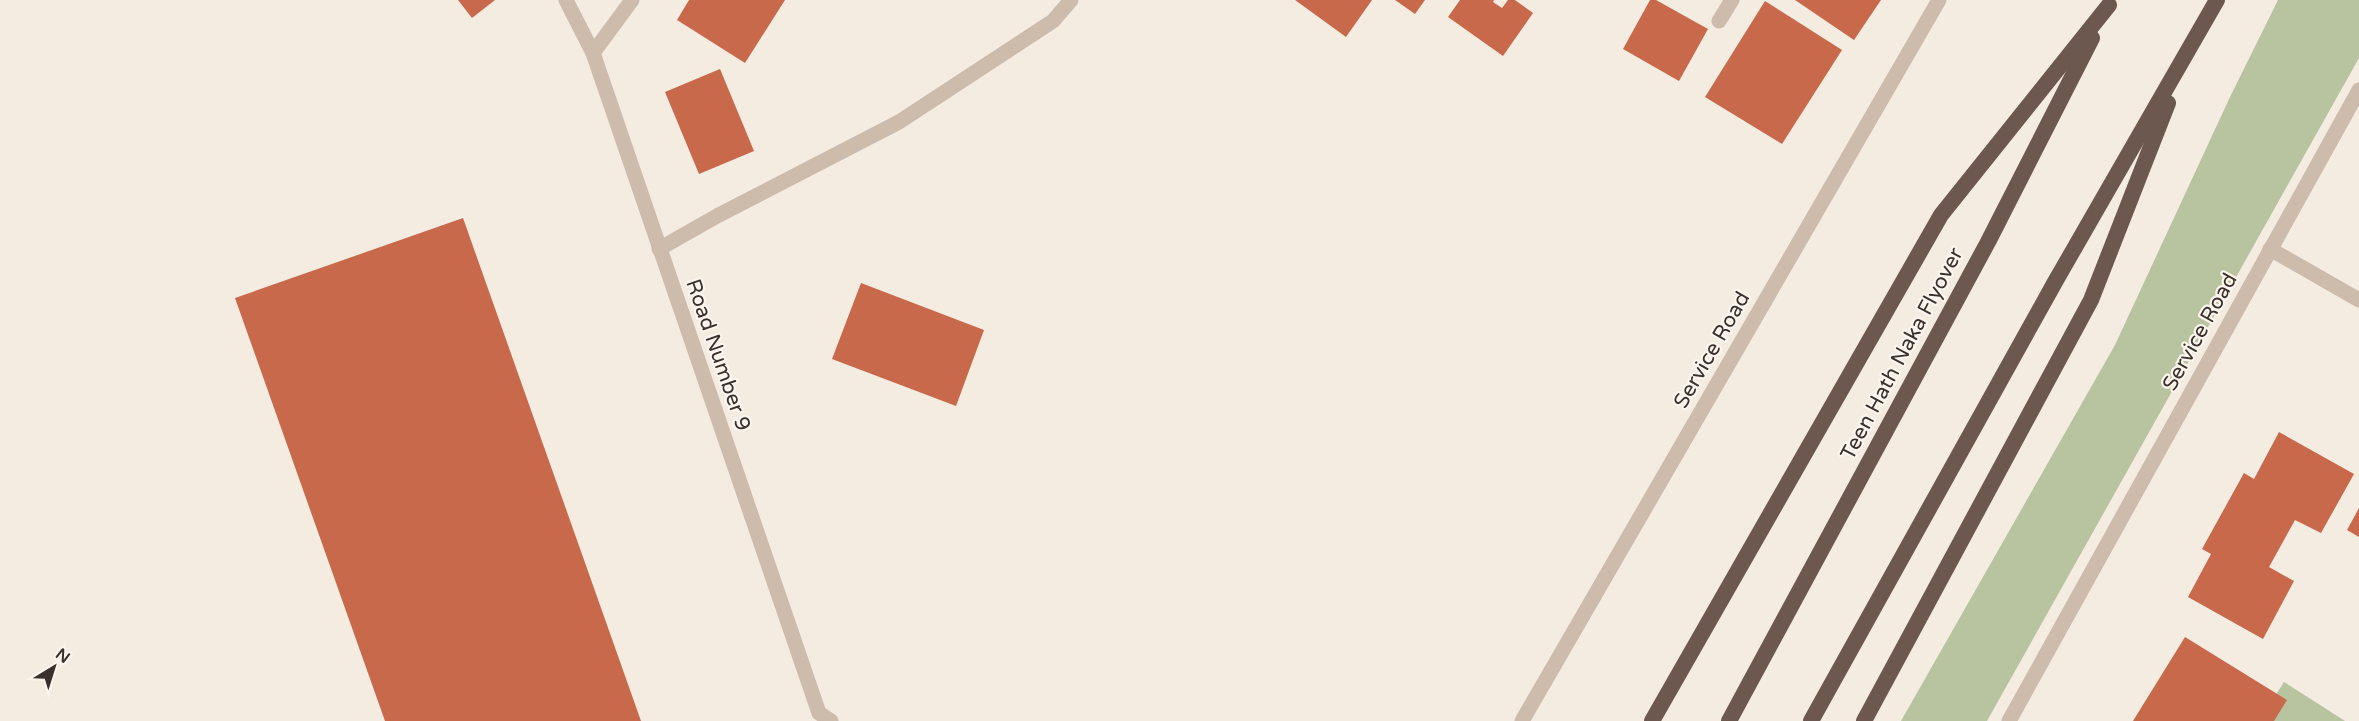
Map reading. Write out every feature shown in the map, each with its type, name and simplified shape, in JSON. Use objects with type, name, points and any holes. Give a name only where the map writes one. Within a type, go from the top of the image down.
[{"type":"highway","points":[[1810,721],[2055,282],[2217,0]]},
{"type":"highway","points":[[1652,721],[1941,215],[2110,3]]},
{"type":"highway","name":"Teen Hath Naka Flyover","points":[[1729,721],[1988,242],[2110,3]]},
{"type":"highway","points":[[1864,721],[2091,300],[2188,52]]},
{"type":"street","name":"Road Number 9","points":[[566,0],[593,53],[659,249],[824,718]]},
{"type":"street","points":[[593,53],[632,0]]},
{"type":"street","points":[[659,249],[717,216],[899,122],[1053,21],[1071,0]]},
{"type":"street","points":[[1719,21],[1732,0]]},
{"type":"street","name":"Service Road","points":[[1522,721],[1939,0]]},
{"type":"street","name":"Service Road","points":[[2009,721],[2359,90]]},
{"type":"street","points":[[2270,249],[2359,300]]},
{"type":"green space","points":[[2278,0],[2359,0],[2359,58],[1987,721],[1901,721],[2115,345],[2230,97]]},
{"type":"green space","points":[[2284,682],[2345,721],[2259,721]]},
{"type":"building","points":[[458,0],[495,0],[472,18]]},
{"type":"building","points":[[689,0],[785,0],[745,63],[677,20]]},
{"type":"building","points":[[1295,0],[1372,0],[1346,37]]},
{"type":"building","points":[[1395,0],[1425,0],[1415,14]]},
{"type":"building","points":[[1460,0],[1494,0],[1493,2],[1502,8],[1508,0],[1515,0],[1533,13],[1503,56],[1448,17]]},
{"type":"building","points":[[1650,0],[1656,0],[1708,29],[1679,81],[1623,49]]},
{"type":"building","points":[[1795,0],[1881,0],[1854,40]]},
{"type":"building","points":[[1765,1],[1842,50],[1782,144],[1705,97]]},
{"type":"building","points":[[720,69],[754,151],[699,174],[665,92]]},
{"type":"building","points":[[463,218],[641,721],[385,721],[235,298]]},
{"type":"building","points":[[861,283],[984,330],[956,406],[832,359]]},
{"type":"building","points":[[2279,432],[2354,474],[2321,533],[2295,520],[2269,567],[2294,581],[2263,639],[2188,597],[2211,554],[2202,549],[2244,473],[2254,479]]},
{"type":"building","points":[[2359,508],[2359,537],[2347,530]]},
{"type":"building","points":[[2185,637],[2287,700],[2274,721],[2133,721]]}]
